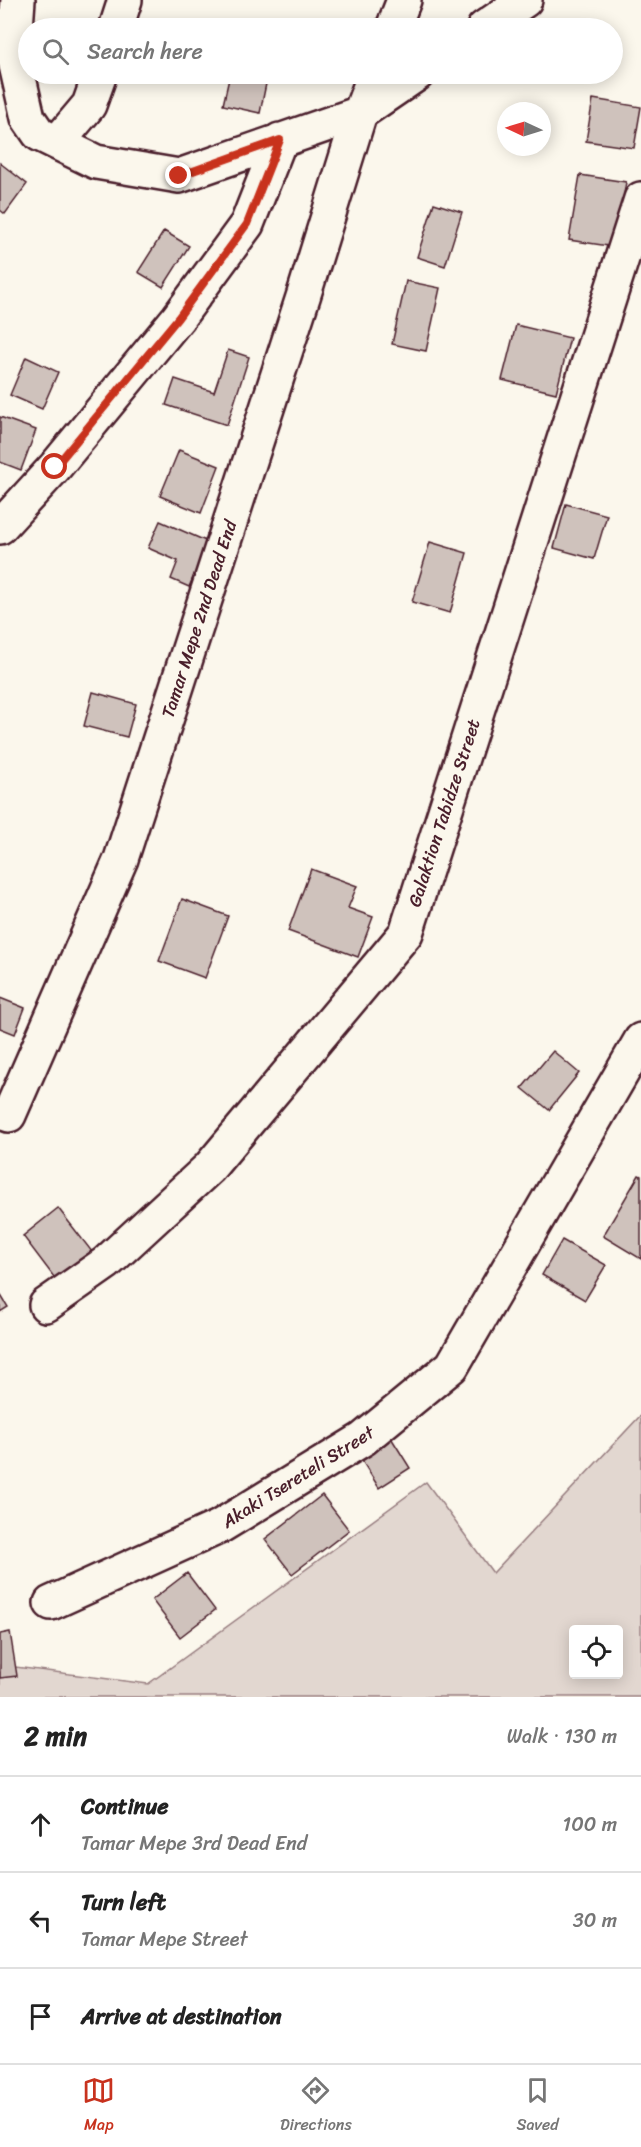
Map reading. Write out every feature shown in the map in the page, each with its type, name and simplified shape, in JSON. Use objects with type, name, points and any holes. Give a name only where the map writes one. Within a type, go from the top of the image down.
[{"type":"street","points":[[18,0],[14,56],[18,74]]},
{"type":"street","points":[[119,18],[125,0]]},
{"type":"street","points":[[397,18],[404,0]]},
{"type":"street","points":[[499,18],[525,0]]},
{"type":"street","points":[[20,84],[28,118],[39,134],[96,162],[179,176],[360,113],[402,84]]},
{"type":"street","points":[[57,143],[89,105],[96,84]]},
{"type":"street","name":"Tamar Mepe 2nd Dead End","points":[[9,1115],[121,859],[371,84]]},
{"type":"street","points":[[0,527],[55,467],[178,318],[247,224],[280,140]]},
{"type":"street","name":"Galaktion Tabidze Street","points":[[46,1305],[106,1263],[209,1168],[406,933],[641,199]]},
{"type":"street","name":"Akaki Tsereteli Street","points":[[51,1603],[219,1527],[363,1439],[452,1366],[641,1040]]},
{"type":"shaded area","points":[[641,1415],[641,1697],[0,1697],[0,1665],[148,1684],[426,1482],[493,1573]]},
{"type":"building","points":[[228,84],[266,84],[260,113],[223,105]]},
{"type":"building","points":[[593,99],[641,107],[634,148],[586,141]]},
{"type":"building","points":[[0,163],[27,184],[5,214],[0,210]]},
{"type":"building","points":[[580,175],[626,182],[615,247],[569,240]]},
{"type":"building","points":[[434,203],[462,212],[445,266],[417,257]]},
{"type":"building","points":[[164,231],[189,246],[163,287],[138,272]]},
{"type":"building","points":[[406,281],[440,288],[426,351],[392,344]]},
{"type":"building","points":[[516,325],[570,338],[556,393],[502,380]]},
{"type":"building","points":[[228,350],[249,357],[227,425],[166,405],[175,379],[214,392]]},
{"type":"building","points":[[26,357],[58,372],[42,409],[10,395]]},
{"type":"building","points":[[0,417],[36,430],[21,470],[0,462]]},
{"type":"building","points":[[179,450],[219,466],[201,513],[160,496]]},
{"type":"building","points":[[566,504],[607,515],[594,559],[554,548]]},
{"type":"building","points":[[160,521],[208,542],[189,587],[171,579],[178,561],[148,548]]},
{"type":"building","points":[[430,542],[467,553],[450,613],[412,602]]},
{"type":"building","points":[[93,692],[136,704],[127,737],[84,726]]},
{"type":"building","points":[[311,869],[357,886],[348,908],[373,917],[358,957],[288,931]]},
{"type":"building","points":[[182,899],[228,916],[205,978],[159,961]]},
{"type":"building","points":[[0,998],[25,1008],[15,1034],[0,1028]]},
{"type":"building","points":[[553,1051],[579,1073],[549,1110],[522,1088]]},
{"type":"building","points":[[639,1175],[641,1176],[641,1259],[603,1236]]},
{"type":"building","points":[[58,1208],[93,1253],[57,1281],[23,1236]]},
{"type":"building","points":[[562,1240],[606,1265],[585,1300],[542,1275]]},
{"type":"building","points":[[0,1294],[8,1307],[0,1312]]},
{"type":"building","points":[[390,1436],[410,1468],[379,1488],[359,1456]]},
{"type":"building","points":[[322,1495],[349,1530],[292,1574],[265,1539]]},
{"type":"building","points":[[187,1573],[215,1610],[180,1637],[152,1600]]},
{"type":"building","points":[[10,1632],[17,1676],[0,1678],[0,1634]]},
{"type":"route","points":[[55,467],[178,318],[247,224],[280,140],[179,176]]}]
